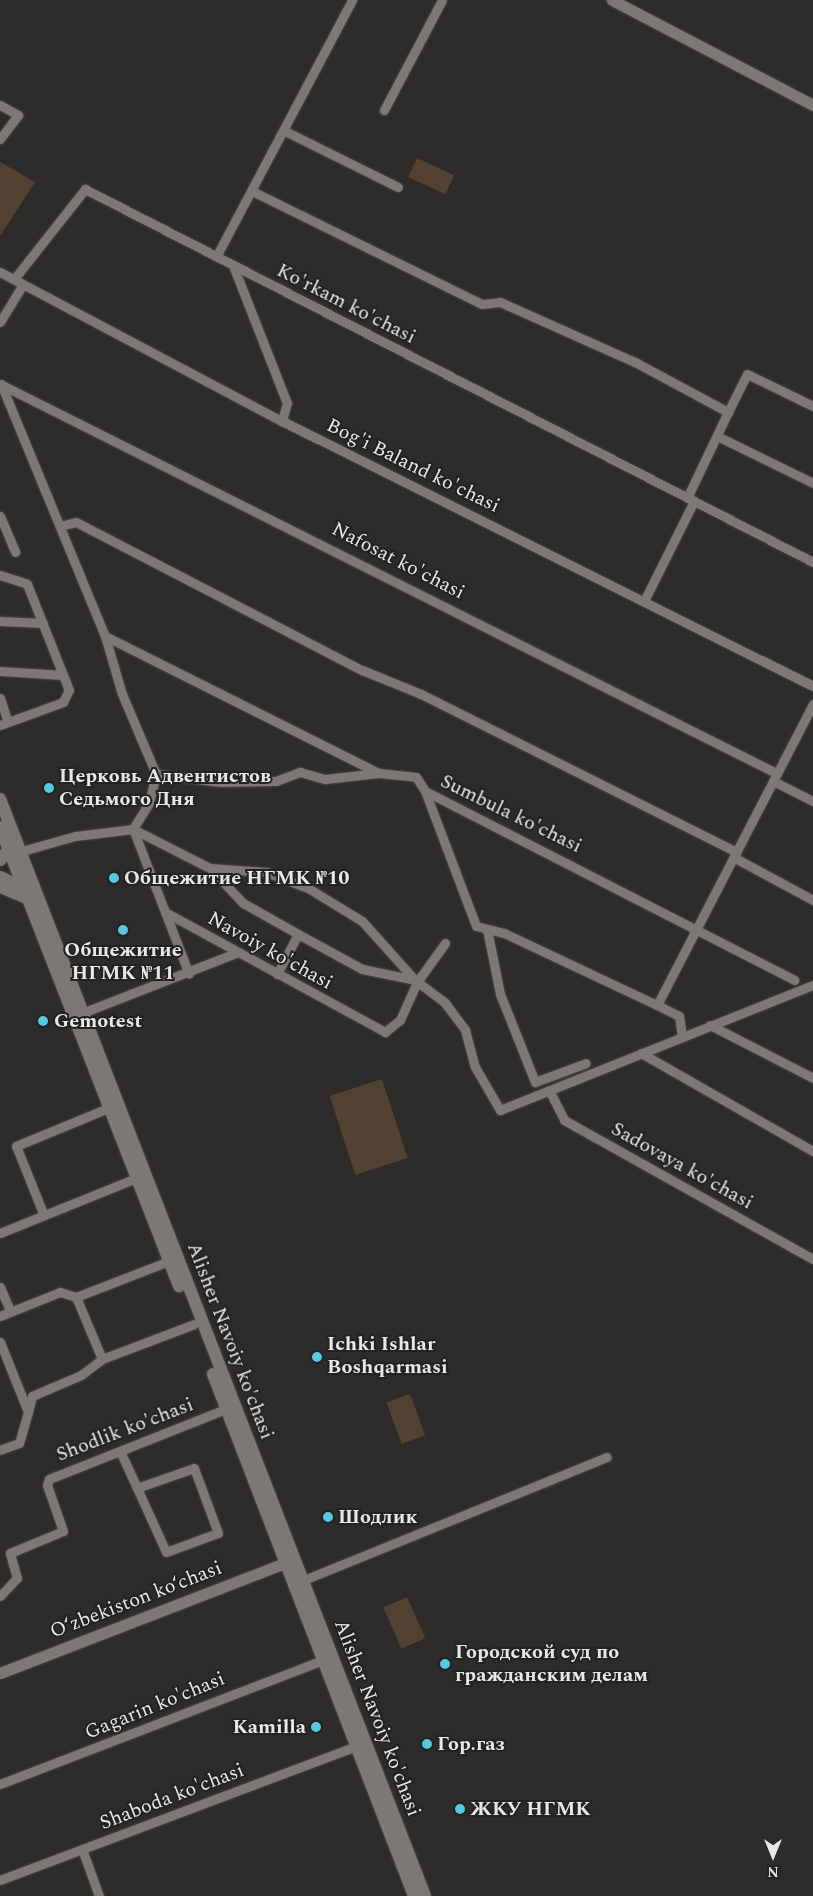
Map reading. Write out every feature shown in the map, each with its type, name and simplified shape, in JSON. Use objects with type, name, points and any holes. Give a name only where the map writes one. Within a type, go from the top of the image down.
[{"type":"main road","name":"Alisher Navoiy ko'chasi","points":[[0,799],[9,853]]},
{"type":"main road","name":"Alisher Navoiy ko'chasi","points":[[0,827],[9,853],[32,896],[82,1013],[113,1106]]},
{"type":"main road","name":"Alisher Navoiy ko'chasi","points":[[32,896],[299,1582],[426,1896]]},
{"type":"main road","name":"Alisher Navoiy ko'chasi","points":[[140,1176],[169,1261],[285,1563],[299,1582],[323,1660],[414,1896]]},
{"type":"street","points":[[217,255],[285,131],[352,0]]},
{"type":"street","points":[[384,110],[442,0]]},
{"type":"street","points":[[612,0],[813,105]]},
{"type":"street","points":[[0,105],[18,116],[0,138]]},
{"type":"street","points":[[285,131],[398,187]]},
{"type":"street","name":"Ko'rkam ko'chasi","points":[[14,279],[85,189],[217,255],[234,268],[813,562]]},
{"type":"street","points":[[252,191],[482,304],[500,302],[635,362],[728,412]]},
{"type":"street","points":[[234,268],[287,403],[282,421]]},
{"type":"street","name":"Bog'i Baland ko'chasi","points":[[0,272],[14,279],[22,286],[282,421],[813,686]]},
{"type":"street","points":[[0,322],[22,286]]},
{"type":"street","points":[[644,601],[728,412],[747,374],[813,406]]},
{"type":"street","points":[[1,383],[105,636],[122,694],[156,774],[149,803],[133,830]]},
{"type":"street","name":"Nafosat ko'chasi","points":[[1,383],[774,777],[813,801]]},
{"type":"street","points":[[718,436],[813,483]]},
{"type":"street","points":[[0,516],[15,552]]},
{"type":"street","points":[[60,526],[76,522],[362,670],[421,694],[736,855],[813,900]]},
{"type":"street","points":[[0,575],[28,584],[68,690],[63,702],[4,724],[0,698]]},
{"type":"street","points":[[0,620],[43,623]]},
{"type":"street","name":"Sumbula ko'chasi","points":[[105,636],[380,773],[416,777],[425,791],[696,928],[794,980]]},
{"type":"street","points":[[0,671],[63,675]]},
{"type":"street","points":[[657,1005],[813,704]]},
{"type":"street","points":[[156,774],[221,782],[276,781],[300,772],[325,779],[380,773]]},
{"type":"street","points":[[425,791],[476,926],[487,928],[679,1016],[682,1037]]},
{"type":"street","points":[[133,830],[189,974]]},
{"type":"street","points":[[9,853],[75,836],[133,830],[210,868],[266,872],[308,888],[362,922],[416,981],[445,1003],[465,1030],[475,1067],[500,1110],[813,985]]},
{"type":"street","name":"Navoiy ko'chasi","points":[[165,912],[236,953],[384,1032],[400,1020],[416,981],[362,969],[298,934],[243,903],[210,868]]},
{"type":"street","points":[[0,876],[32,896]]},
{"type":"street","points":[[0,887],[32,896]]},
{"type":"street","points":[[487,928],[500,994],[535,1082],[586,1063]]},
{"type":"street","points":[[277,974],[298,934]]},
{"type":"street","points":[[416,981],[445,943]]},
{"type":"street","points":[[82,1013],[189,974],[236,953]]},
{"type":"street","points":[[710,1025],[813,1078]]},
{"type":"street","points":[[641,1053],[813,1152]]},
{"type":"street","name":"Sadovaya ko'chasi","points":[[549,1090],[564,1120],[813,1258]]},
{"type":"street","points":[[43,1213],[16,1146],[113,1106]]},
{"type":"street","points":[[0,1233],[43,1213],[140,1176]]},
{"type":"street","points":[[0,1316],[10,1310],[60,1292],[76,1297],[169,1261]]},
{"type":"street","points":[[0,1287],[10,1310]]},
{"type":"street","points":[[76,1297],[102,1359]]},
{"type":"street","points":[[0,1450],[19,1443],[32,1396],[81,1375],[102,1359],[194,1324]]},
{"type":"street","points":[[0,1342],[28,1412]]},
{"type":"street","name":"Shodlik ko'chasi","points":[[0,1596],[17,1578],[10,1553],[63,1530],[47,1485],[49,1479],[226,1409]]},
{"type":"street","points":[[120,1451],[136,1488],[166,1552],[218,1533],[194,1468],[136,1488]]},
{"type":"street","points":[[299,1582],[606,1457]]},
{"type":"street","name":"O‘zbekiston ko‘chasi","points":[[0,1672],[285,1563]]},
{"type":"street","name":"Gagarin ko'chasi","points":[[0,1784],[323,1660]]},
{"type":"street","name":"Shaboda ko'chasi","points":[[0,1880],[356,1746]]},
{"type":"street","points":[[82,1849],[99,1896]]},
{"type":"shaded area","points":[[417,158],[454,175],[445,194],[408,177]]},
{"type":"shaded area","points":[[0,162],[35,182],[0,236]]},
{"type":"shaded area","points":[[382,1079],[408,1158],[355,1175],[330,1096]]},
{"type":"shaded area","points":[[410,1394],[425,1435],[402,1444],[387,1403]]},
{"type":"shaded area","points":[[407,1597],[425,1638],[402,1649],[383,1608]]},
{"type":"place","name":"Церковь Адвентистов Седьмого Дня","points":[[49,788]]},
{"type":"place","name":"Общежитие НГМК №10","points":[[114,878]]},
{"type":"place","name":"Общежитие НГМК №11","points":[[123,930]]},
{"type":"place","name":"Gemotest","points":[[43,1021]]},
{"type":"place","name":"Ichki Ishlar Boshqarmasi","points":[[317,1357]]},
{"type":"place","name":"Шодлик","points":[[328,1517]]},
{"type":"place","name":"Городской суд по гражданским делам","points":[[445,1664]]},
{"type":"place","name":"Kamilla","points":[[316,1727]]},
{"type":"place","name":"Гор.газ","points":[[427,1744]]},
{"type":"place","name":"ЖКУ НГМК","points":[[460,1809]]}]
